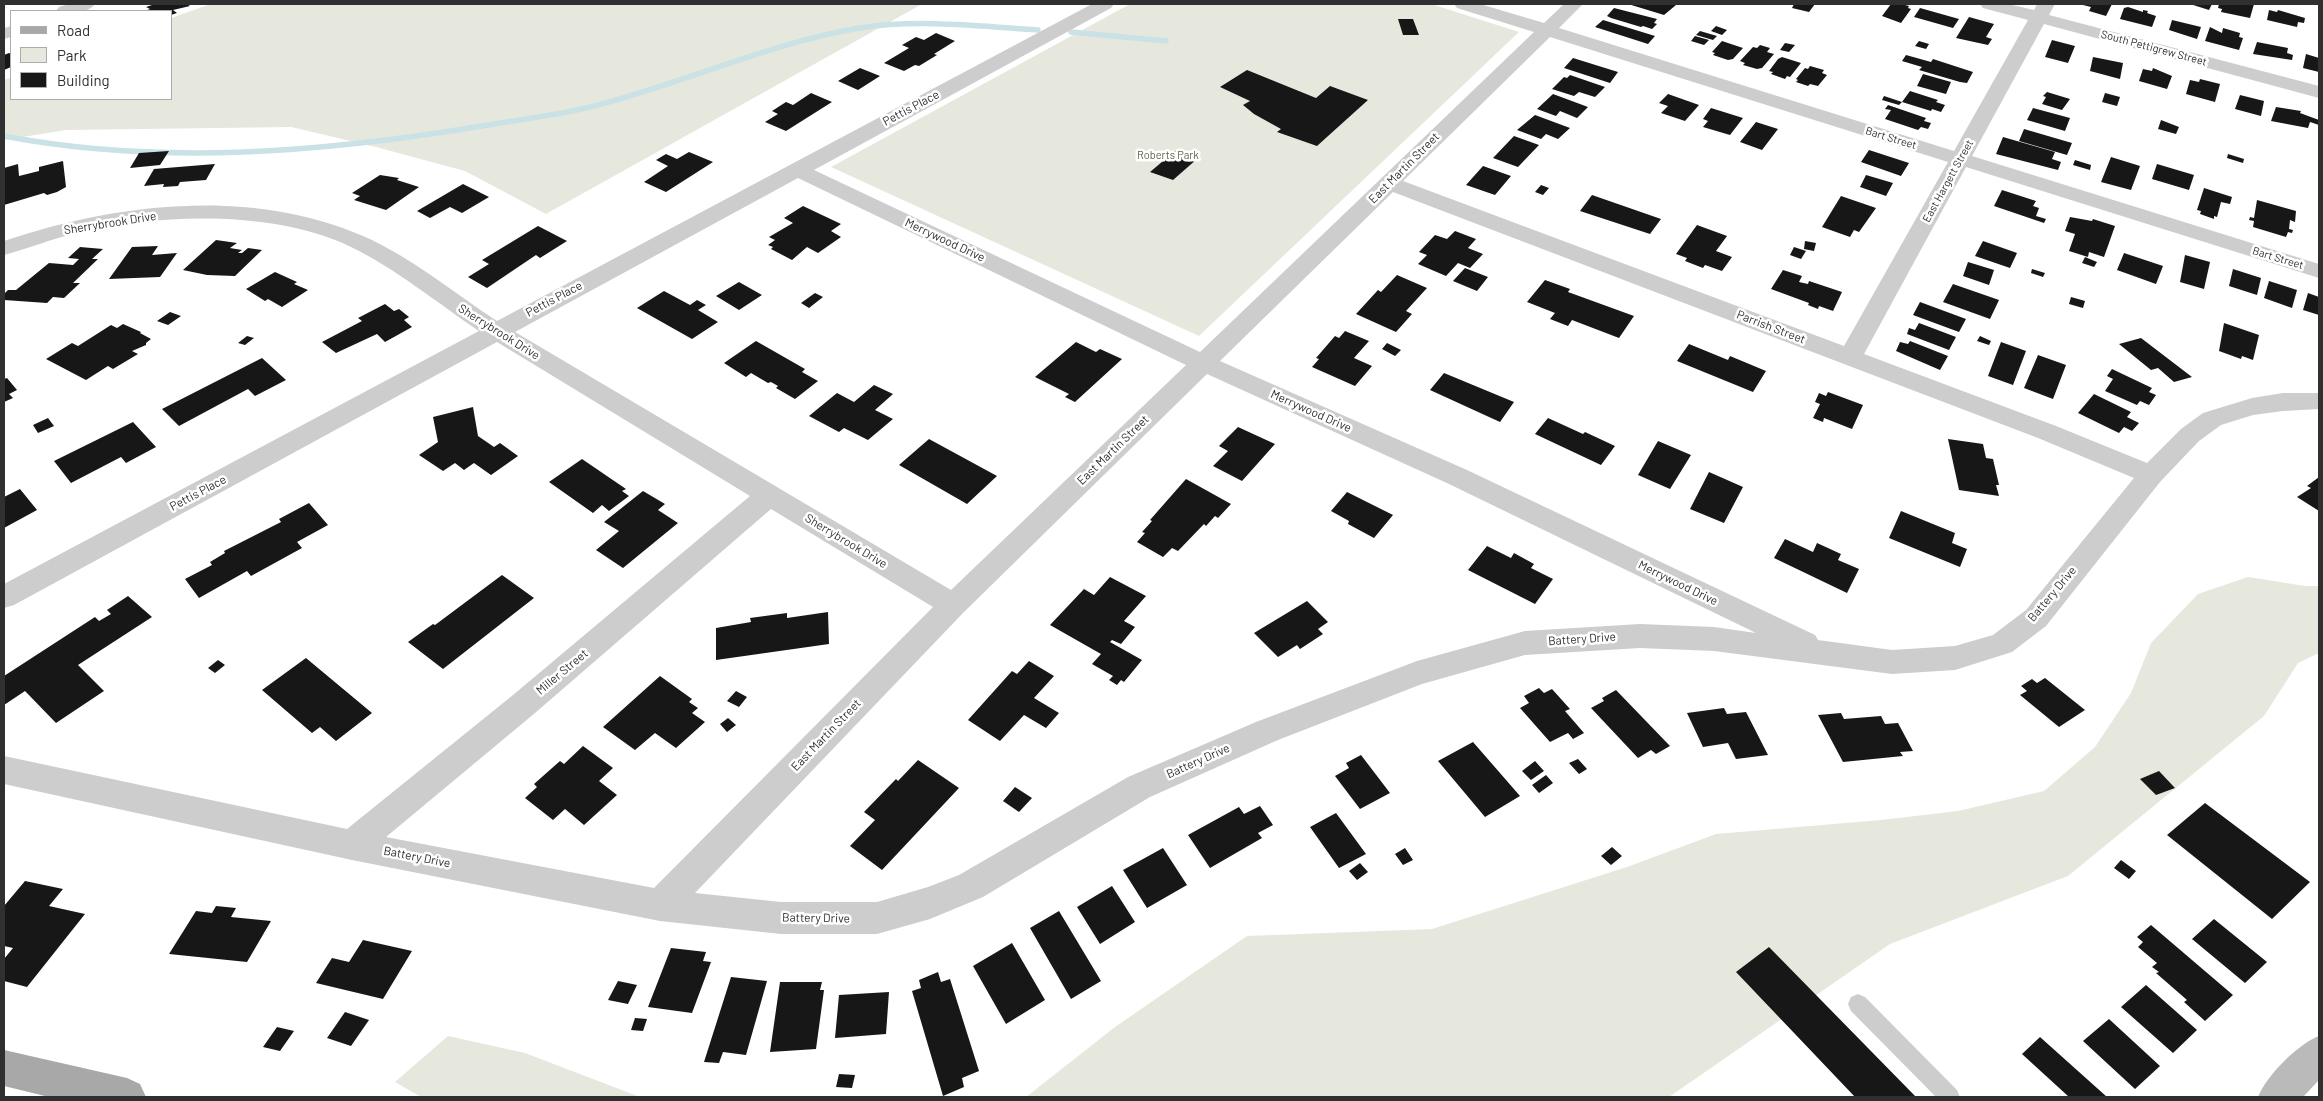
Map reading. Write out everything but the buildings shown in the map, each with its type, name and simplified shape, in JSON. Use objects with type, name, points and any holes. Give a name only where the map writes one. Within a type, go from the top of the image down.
[{"type":"main road","points":[[2277,1097],[2319,1054]]},
{"type":"main road","points":[[4,1068],[127,1097]]},
{"type":"street","points":[[68,10],[86,4]]},
{"type":"street","name":"Pettis Place","points":[[4,597],[1105,4]]},
{"type":"street","name":"Bart Street","points":[[1463,4],[2319,271]]},
{"type":"street","name":"East Martin Street","points":[[660,905],[953,605],[1574,4]]},
{"type":"street","name":"South Pettigrew Street","points":[[1989,4],[2042,10],[2319,92]]},
{"type":"street","name":"East Hargett Street","points":[[1850,357],[2042,10]]},
{"type":"street","name":"Merrywood Drive","points":[[796,169],[1203,363],[1458,477],[1827,654]]},
{"type":"street","name":"Parrish Street","points":[[1389,183],[2047,432],[2151,475]]},
{"type":"street","name":"Sherrybrook Drive","points":[[4,248],[49,234],[133,218],[211,214],[274,219],[333,232],[364,246],[495,331],[953,605]]},
{"type":"street","name":"Battery Drive","points":[[4,770],[352,845],[660,905],[781,918],[829,920],[877,918],[930,903],[971,886],[1139,787],[1266,731],[1417,673],[1525,643],[1640,636],[1714,639],[1892,662],[1955,658],[2002,644],[2036,618],[2151,475],[2190,435],[2212,419],[2252,407],[2283,402],[2319,401]]},
{"type":"street","name":"Miller Street","points":[[352,845],[524,704],[769,495]]},
{"type":"lane","points":[[1858,1004],[1950,1097]]},
{"type":"green space","points":[[211,4],[922,4],[546,214],[465,171],[291,127],[66,130],[4,140],[4,80],[10,78],[10,100],[172,100],[172,18]]},
{"type":"green space","name":"Roberts Park","points":[[1130,4],[1431,4],[1519,32],[1199,336],[831,167]]},
{"type":"green space","points":[[2248,577],[2305,586],[2319,586],[2319,653],[2298,663],[2264,716],[2068,876],[1890,944],[1669,1097],[1026,1097],[1115,1027],[1247,936],[1432,929],[1627,867],[1716,834],[1881,820],[1958,811],[2044,791],[2095,747],[2131,693],[2151,643],[2198,594]]},
{"type":"green space","points":[[448,1036],[525,1053],[640,1097],[421,1097],[395,1082]]},
{"type":"waterway","points":[[4,136],[63,145],[123,151],[183,153],[243,152],[363,143],[547,116],[586,108],[620,99],[790,44],[859,28],[881,25],[926,24],[1038,30]]},
{"type":"waterway","points":[[1071,32],[1166,41]]}]
